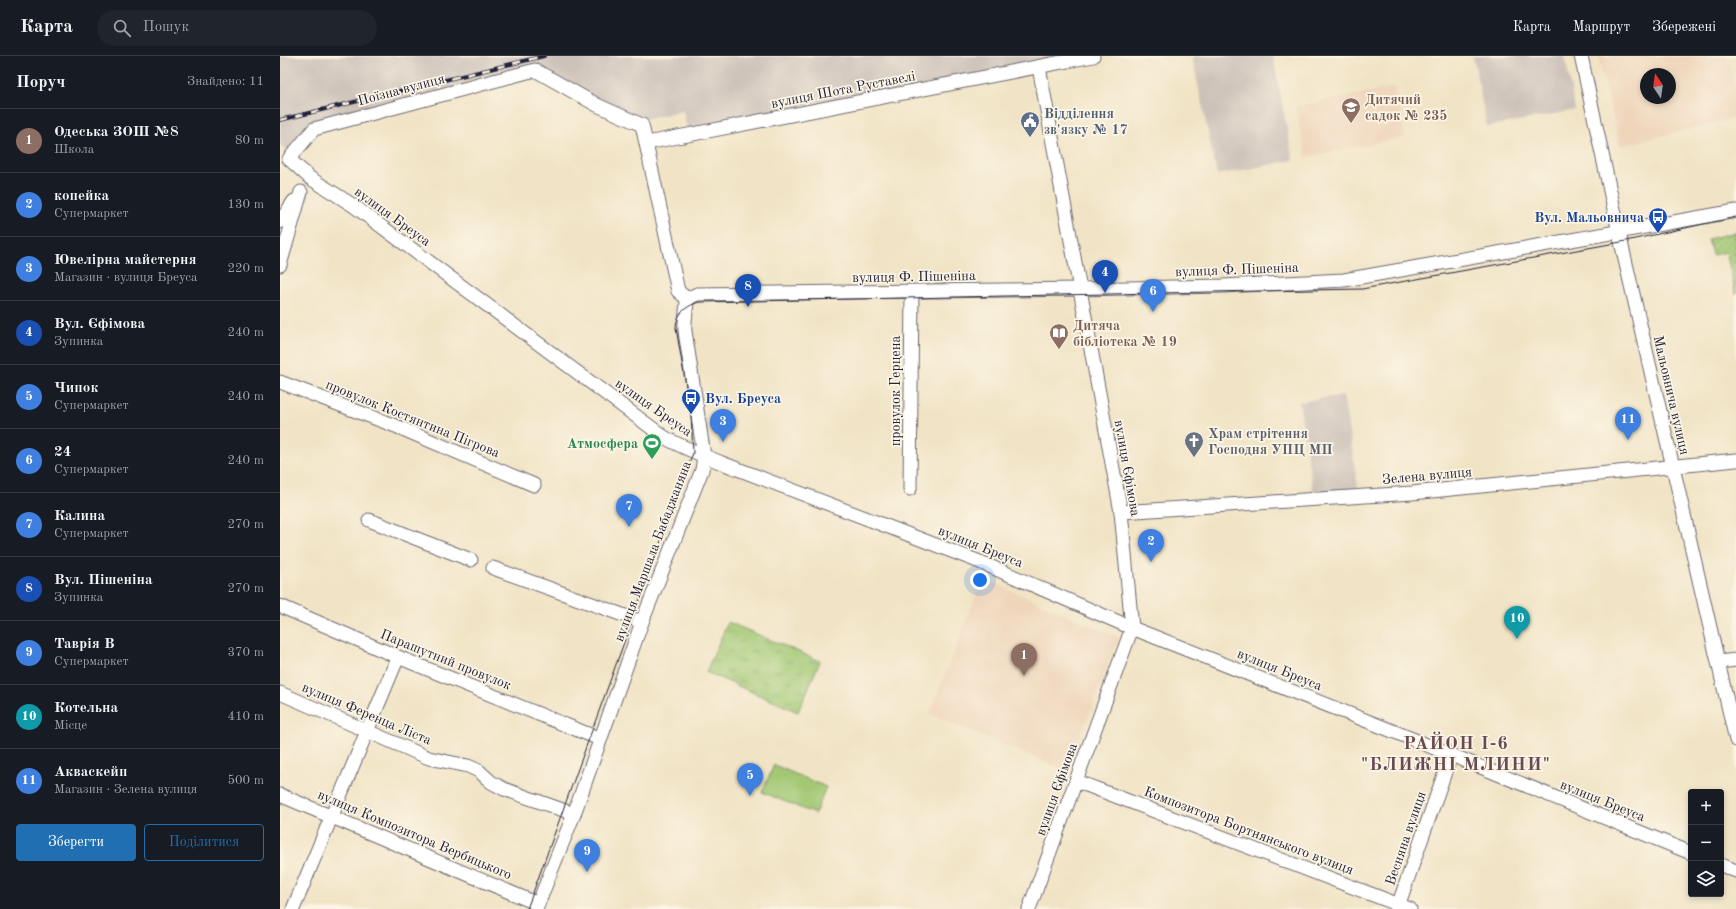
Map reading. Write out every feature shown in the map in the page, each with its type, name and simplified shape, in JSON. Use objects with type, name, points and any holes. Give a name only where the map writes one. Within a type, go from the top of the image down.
[{"type":"street","name":"вулиця Шота Руставелі","points":[[647,143],[1093,56]]},
{"type":"street","name":"Мальовнича вулиця","points":[[1581,56],[1672,467],[1719,662],[1736,740]]},
{"type":"street","name":"вулиця Єфімова","points":[[1029,909],[1132,628],[1121,512],[1039,67]]},
{"type":"street","name":"Поїзна вулиця","points":[[289,159],[314,129],[534,70],[597,105],[642,125],[647,143]]},
{"type":"street","points":[[647,143],[678,291],[687,299]]},
{"type":"street","name":"вулиця Бреуса","points":[[289,159],[310,178],[354,206],[664,437],[693,453],[980,562],[1132,628],[1451,755],[1688,852]]},
{"type":"street","points":[[280,222],[310,178]]},
{"type":"street","points":[[280,265],[301,192]]},
{"type":"street","name":"вулиця Ф. Пішеніна","points":[[687,299],[697,294],[912,292],[1223,286],[1344,280],[1736,211]]},
{"type":"street","name":"провулок Герцена","points":[[910,489],[912,292]]},
{"type":"street","name":"вулиця Маршала Бабаджаняна","points":[[537,906],[574,814],[642,622],[702,470],[704,456],[684,331],[687,299]]},
{"type":"street","name":"провулок Костянтина Пігрова","points":[[280,382],[398,427],[534,485]]},
{"type":"street","name":"Зелена вулиця","points":[[1121,512],[1412,494],[1736,460]]},
{"type":"street","points":[[369,520],[471,560]]},
{"type":"street","points":[[493,568],[642,622]]},
{"type":"street","name":"Парашутний провулок","points":[[280,606],[398,657],[600,739]]},
{"type":"street","points":[[294,909],[368,733],[398,657]]},
{"type":"street","points":[[1719,662],[1736,660]]},
{"type":"street","name":"вулиця Ференца Ліста","points":[[280,693],[368,733],[429,758],[468,766],[479,771],[491,782],[504,789],[574,814]]},
{"type":"street","name":"Весняна вулиця","points":[[1402,908],[1451,755]]},
{"type":"street","name":"Композитора Бортнянського вулиця","points":[[1076,781],[1402,908]]},
{"type":"street","name":"вулиця Композитора Вербицького","points":[[280,794],[537,906]]},
{"type":"street","points":[[1724,866],[1736,871]]},
{"type":"shaded area","points":[[280,56],[1070,56],[688,135],[683,111],[638,120],[537,67],[313,126],[287,151],[280,145]]},
{"type":"shaded area","points":[[1192,56],[1273,56],[1293,160],[1217,175]]},
{"type":"shaded area","points":[[1473,56],[1565,56],[1575,110],[1487,127]]},
{"type":"shaded area","points":[[1598,56],[1727,56],[1736,92],[1736,118],[1620,146]]},
{"type":"shaded area","name":"Дитячий садок № 235","points":[[1395,87],[1405,137],[1306,157],[1296,106]]},
{"type":"shaded area","points":[[1343,395],[1359,493],[1314,497],[1299,402]]},
{"type":"shaded area","points":[[983,578],[1119,638],[1067,771],[929,714]]},
{"type":"green space","points":[[1736,232],[1736,295],[1726,252],[1712,255],[1708,239]]},
{"type":"green space","points":[[728,622],[820,661],[798,712],[706,672]]},
{"type":"green space","points":[[774,765],[826,787],[815,814],[762,792]]},
{"type":"tram line","points":[[527,909],[693,453],[691,415],[676,328],[676,323],[680,314],[691,305],[700,302],[1362,289],[1621,242],[1736,217]]},
{"type":"railway","points":[[280,120],[544,56]]},
{"type":"place","name":"Дитячий садок № 235","points":[[1351,124]]},
{"type":"place","name":"Відділення зв'язку № 17","points":[[1030,138]]},
{"type":"place","name":"Вул. Мальовнича","points":[[1658,234]]},
{"type":"place","name":"Вул. Єфімова","points":[[1105,293]]},
{"type":"place","name":"Вул. Пішеніна","points":[[748,307]]},
{"type":"place","name":"24","points":[[1153,312]]},
{"type":"place","name":"Дитяча бібліотека № 19","points":[[1059,350]]},
{"type":"place","name":"Вул. Бреуса","points":[[691,415]]},
{"type":"place","name":"Акваскейп","points":[[1628,440]]},
{"type":"place","name":"Ювелірна майстерня","points":[[723,442]]},
{"type":"place","name":"Храм стрітення Господня УПЦ МП","points":[[1194,458]]},
{"type":"place","name":"Атмосфера","points":[[652,460]]},
{"type":"place","name":"Калина","points":[[629,527]]},
{"type":"place","name":"копейка","points":[[1151,562]]},
{"type":"place","name":"Котельна","points":[[1517,639]]},
{"type":"place","name":"Одеська ЗОШ №8","points":[[1024,676]]},
{"type":"place","name":"Чипок","points":[[750,796]]},
{"type":"place","name":"Таврія В","points":[[587,872]]},
{"type":"district","name":"РАЙОН І-6 \"БЛИЖНІ МЛИНИ\"","points":[[1456,753]]}]
